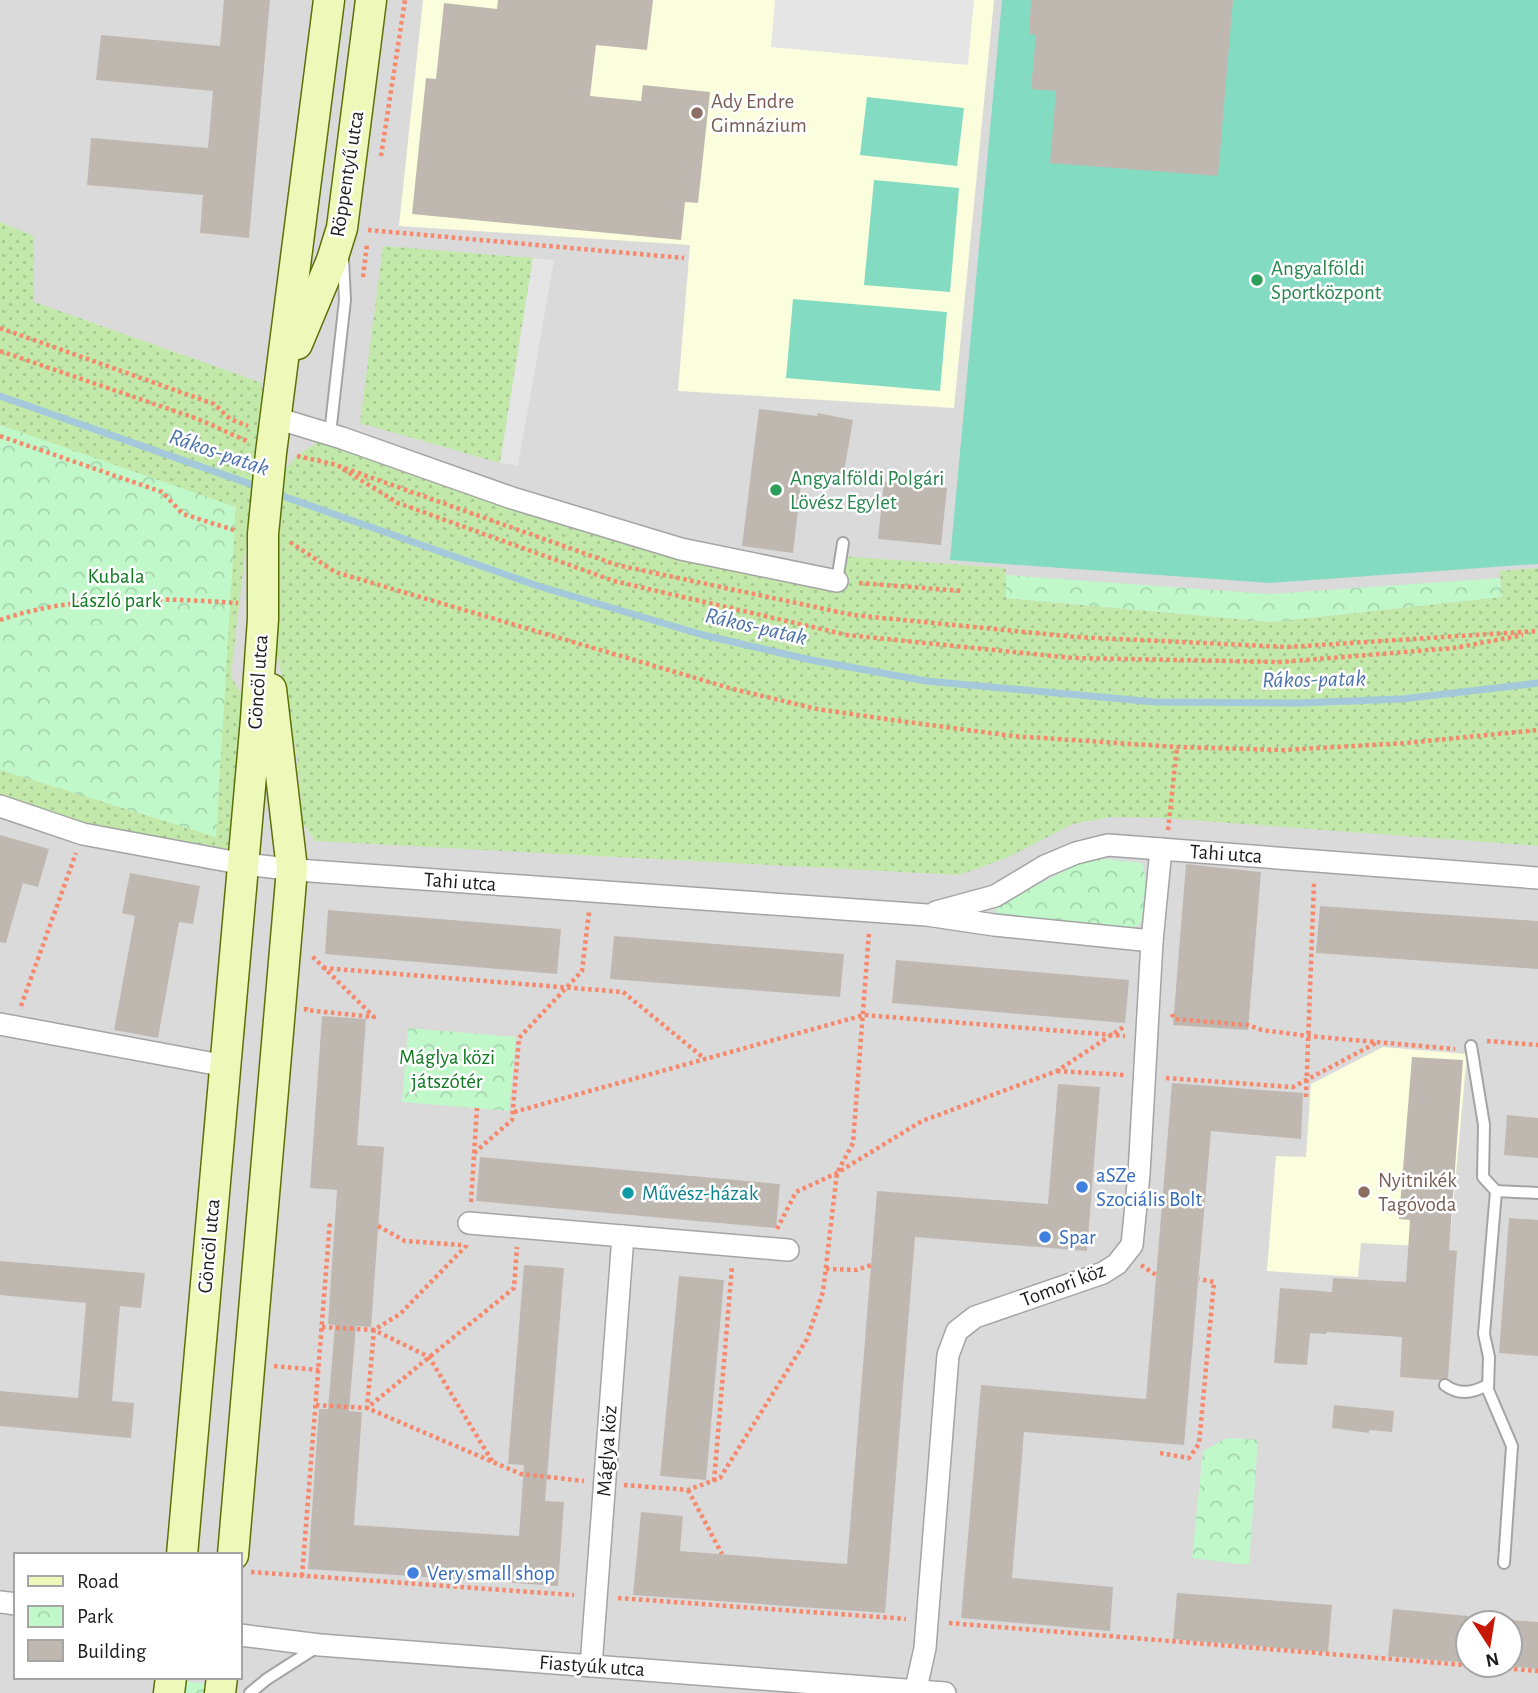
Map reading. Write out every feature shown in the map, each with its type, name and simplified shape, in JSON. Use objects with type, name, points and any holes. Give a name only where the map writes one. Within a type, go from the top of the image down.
[{"type":"street","name":"Röppentyű utca","points":[[263,612],[263,449],[276,418],[282,380],[329,0]]},
{"type":"street","name":"Röppentyű utca","points":[[282,380],[332,260],[342,228],[371,0]]},
{"type":"street","points":[[276,418],[330,434],[512,498],[681,549],[837,581]]},
{"type":"street","name":"Göncöl utca","points":[[183,1553],[244,864],[263,612]]},
{"type":"street","name":"Göncöl utca","points":[[233,1553],[292,869],[263,612]]},
{"type":"street","name":"Tahi utca","points":[[0,806],[83,834],[244,864],[870,910],[1152,941]]},
{"type":"street","name":"Tahi utca","points":[[927,915],[995,896],[1045,866],[1076,853],[1108,845],[1538,878]]},
{"type":"street","name":"Tomori köz","points":[[915,1692],[925,1648],[948,1355],[957,1331],[975,1317],[1103,1273],[1126,1255],[1132,1245],[1139,1174],[1152,941],[1161,849]]},
{"type":"street","points":[[7,1025],[226,1066]]},
{"type":"street","points":[[469,1223],[788,1250]]},
{"type":"street","name":"Máglya köz","points":[[591,1665],[623,1236]]},
{"type":"street","name":"Fiastyúk utca","points":[[242,1635],[320,1645],[945,1693]]},
{"type":"lane","points":[[330,434],[345,300],[342,228]]},
{"type":"lane","points":[[837,581],[843,544]]},
{"type":"lane","points":[[1471,1046],[1484,1125],[1483,1177],[1496,1191],[1538,1193]]},
{"type":"lane","points":[[1496,1191],[1484,1334],[1489,1357],[1487,1385],[1513,1446],[1504,1563]]},
{"type":"lane","points":[[1445,1385],[1452,1391],[1465,1392],[1487,1385]]},
{"type":"lane","points":[[250,1693],[320,1645]]},
{"type":"path","points":[[342,228],[684,258]]},
{"type":"path","points":[[0,328],[214,404],[230,419],[251,427],[263,449]]},
{"type":"path","points":[[0,351],[198,419],[263,449],[333,464],[617,565],[853,615],[1076,638],[1288,647],[1538,631]]},
{"type":"path","points":[[0,436],[162,492],[183,514],[247,534],[263,534],[284,539],[301,547],[335,572],[745,692],[817,709],[987,732],[1177,747],[1283,750],[1456,739],[1538,730]]},
{"type":"path","points":[[333,464],[398,503],[614,581],[847,635],[1073,658],[1280,662],[1454,648],[1538,631]]},
{"type":"path","points":[[837,581],[964,591]]},
{"type":"path","points":[[0,620],[25,611],[108,599],[194,600],[263,612]]},
{"type":"path","points":[[1161,849],[1168,831],[1177,747]]},
{"type":"path","points":[[7,1025],[83,834]]},
{"type":"path","points":[[1306,1097],[1315,861]]},
{"type":"path","points":[[474,1153],[513,1120],[519,1038],[582,971],[592,891]]},
{"type":"path","points":[[316,1405],[367,1408],[520,1474],[688,1490],[720,1478],[803,1347],[823,1292],[837,1173],[853,1143],[870,910]]},
{"type":"path","points":[[306,1010],[374,1017],[311,954]]},
{"type":"path","points":[[323,968],[623,992],[706,1059]]},
{"type":"path","points":[[1149,1003],[1166,1003],[1174,1019],[1248,1025],[1262,1030],[1308,1036],[1461,1050],[1485,1041],[1538,1045]]},
{"type":"path","points":[[514,1112],[864,1015],[1147,1036]]},
{"type":"path","points":[[764,1248],[796,1192],[837,1173],[922,1121],[1057,1071],[1126,1026]]},
{"type":"path","points":[[1057,1071],[1293,1087],[1307,1082],[1377,1042]]},
{"type":"path","points":[[374,1330],[400,1314],[466,1246],[477,1108]]},
{"type":"path","points":[[302,1576],[330,1220]]},
{"type":"path","points":[[378,1226],[405,1241],[466,1246]]},
{"type":"path","points":[[367,1408],[514,1287],[518,1227]]},
{"type":"path","points":[[714,1482],[734,1245]]},
{"type":"path","points":[[825,1269],[857,1270],[871,1265]]},
{"type":"path","points":[[1160,1453],[1189,1458],[1199,1444],[1214,1282],[1199,1279]]},
{"type":"path","points":[[322,1327],[374,1330],[429,1357],[492,1461]]},
{"type":"path","points":[[367,1408],[374,1330]]},
{"type":"path","points":[[250,1364],[318,1370]]},
{"type":"path","points":[[688,1490],[722,1554]]},
{"type":"path","points":[[242,1571],[927,1621],[1538,1671]]},
{"type":"shaded area","points":[[0,0],[1538,0],[1538,1693],[0,1693]]},
{"type":"shaded area","name":"Ady Endre Gimnázium","points":[[423,0],[994,0],[954,408],[678,391],[690,245],[399,226]]},
{"type":"shaded area","points":[[775,0],[974,0],[968,65],[771,47]]},
{"type":"shaded area","points":[[533,258],[554,260],[518,466],[500,463]]},
{"type":"shaded area","name":"Nyitnikék Tagóvoda","points":[[1383,1047],[1467,1054],[1451,1228],[1422,1226],[1420,1246],[1361,1243],[1358,1277],[1267,1271],[1276,1156],[1306,1157],[1311,1084]]},
{"type":"green space","name":"Angyalföldi Sportközpont","points":[[1002,0],[1538,0],[1538,564],[1270,583],[950,560]]},
{"type":"green space","points":[[867,97],[964,108],[957,166],[860,155]]},
{"type":"green space","points":[[874,180],[959,188],[950,292],[864,285]]},
{"type":"green space","name":"Kubala László park","points":[[0,222],[34,236],[34,302],[262,383],[231,676],[256,719],[244,864],[0,806]]},
{"type":"green space","points":[[383,246],[533,258],[500,463],[360,423]]},
{"type":"green space","points":[[793,299],[947,312],[940,391],[786,378]]},
{"type":"green space","name":"Kubala László park","points":[[0,425],[236,507],[216,837],[0,770]]},
{"type":"green space","points":[[330,434],[512,498],[837,581],[841,556],[1006,568],[1006,598],[1272,622],[1502,597],[1500,571],[1538,568],[1538,846],[1164,818],[1110,817],[1073,824],[1006,858],[959,875],[315,841],[303,823],[297,757],[272,625],[285,469],[297,456]]},
{"type":"green space","points":[[1006,575],[1270,594],[1500,578],[1502,597],[1272,622],[1006,598]]},
{"type":"green space","points":[[1098,858],[1142,863],[1145,902],[1143,917],[1138,925],[1125,929],[997,917],[996,906],[1083,861]]},
{"type":"green space","name":"Máglya közi játszótér","points":[[408,1028],[516,1037],[509,1111],[402,1102]]},
{"type":"green space","points":[[1227,1438],[1258,1440],[1249,1565],[1192,1558],[1203,1451]]},
{"type":"green space","points":[[178,1680],[207,1684],[209,1693],[173,1693]]},
{"type":"building","points":[[224,0],[270,0],[249,238],[200,233],[203,195],[87,185],[91,138],[208,148],[213,91],[96,80],[101,35],[220,46]]},
{"type":"building","points":[[498,0],[653,0],[647,50],[596,45],[590,96],[641,101],[643,85],[710,92],[698,203],[685,202],[681,240],[412,214],[426,78],[436,79],[444,3],[497,9]]},
{"type":"building","points":[[1031,0],[1233,0],[1218,176],[1050,163],[1056,91],[1031,89],[1036,35],[1029,34]]},
{"type":"building","points":[[759,409],[817,416],[818,413],[853,420],[842,483],[802,476],[793,553],[742,546]]},
{"type":"building","points":[[884,482],[947,488],[941,545],[878,539]]},
{"type":"building","points":[[0,835],[49,849],[38,887],[23,883],[6,943],[0,942]]},
{"type":"building","points":[[1186,864],[1261,872],[1248,1030],[1173,1025]]},
{"type":"building","points":[[130,873],[200,886],[193,924],[179,922],[158,1038],[114,1030],[135,916],[122,913]]},
{"type":"building","points":[[1320,906],[1538,921],[1538,969],[1316,953]]},
{"type":"building","points":[[328,910],[561,929],[557,974],[325,954]]},
{"type":"building","points":[[614,936],[844,954],[840,997],[610,979]]},
{"type":"building","points":[[896,960],[1129,980],[1125,1023],[892,1003]]},
{"type":"building","points":[[322,1016],[366,1019],[357,1145],[384,1147],[371,1327],[356,1326],[349,1411],[362,1412],[354,1525],[519,1536],[524,1465],[508,1464],[524,1265],[564,1268],[545,1501],[564,1502],[558,1586],[308,1569],[319,1409],[328,1409],[335,1325],[328,1324],[337,1190],[310,1188]]},
{"type":"building","points":[[1412,1057],[1463,1060],[1449,1250],[1457,1251],[1448,1378],[1439,1380],[1400,1377],[1402,1337],[1310,1333],[1307,1365],[1274,1363],[1280,1288],[1332,1292],[1333,1278],[1406,1282],[1410,1220],[1399,1219]]},
{"type":"building","points":[[1172,1083],[1303,1093],[1301,1139],[1211,1131],[1184,1445],[1024,1432],[1012,1578],[1113,1587],[1110,1631],[961,1618],[981,1385],[1146,1399]]},
{"type":"building","points":[[1058,1084],[1100,1087],[1087,1251],[915,1237],[885,1613],[633,1595],[641,1512],[683,1516],[680,1551],[847,1564],[877,1191],[1048,1204]]},
{"type":"building","points":[[1507,1115],[1538,1118],[1538,1158],[1504,1155]]},
{"type":"building","name":"Művész-házak","points":[[480,1157],[780,1184],[776,1228],[476,1201]]},
{"type":"building","points":[[1509,1218],[1538,1220],[1538,1356],[1499,1353]]},
{"type":"building","points":[[0,1261],[145,1273],[141,1308],[120,1306],[112,1401],[134,1403],[131,1438],[0,1426],[0,1391],[78,1398],[86,1303],[0,1295]]},
{"type":"building","points":[[679,1276],[724,1280],[706,1480],[660,1476]]},
{"type":"building","points":[[1334,1405],[1394,1411],[1392,1432],[1369,1430],[1369,1433],[1332,1428]]},
{"type":"building","points":[[1177,1593],[1332,1605],[1328,1652],[1173,1639]]},
{"type":"building","points":[[1393,1609],[1454,1615],[1454,1662],[1388,1656]]},
{"type":"building","points":[[1524,1621],[1538,1622],[1538,1669],[1524,1668]]},
{"type":"waterway","name":"Rákos-patak","points":[[0,396],[259,487]]},
{"type":"waterway","name":"Rákos-patak","points":[[274,493],[538,586],[703,635],[811,660],[926,681],[1155,702],[1298,703],[1402,699],[1538,683]]},
{"type":"place","name":"Ady Endre Gimnázium","points":[[697,113]]},
{"type":"place","name":"Angyalföldi Sportközpont","points":[[1257,280]]},
{"type":"place","name":"Angyalföldi Polgári Lövész Egylet","points":[[776,490]]},
{"type":"place","name":"aSZe Szociális Bolt","points":[[1082,1187]]},
{"type":"place","name":"Nyitnikék Tagóvoda","points":[[1364,1192]]},
{"type":"place","name":"Művész-házak","points":[[628,1193]]},
{"type":"place","name":"Spar","points":[[1045,1237]]},
{"type":"place","name":"Very small shop","points":[[413,1573]]}]
